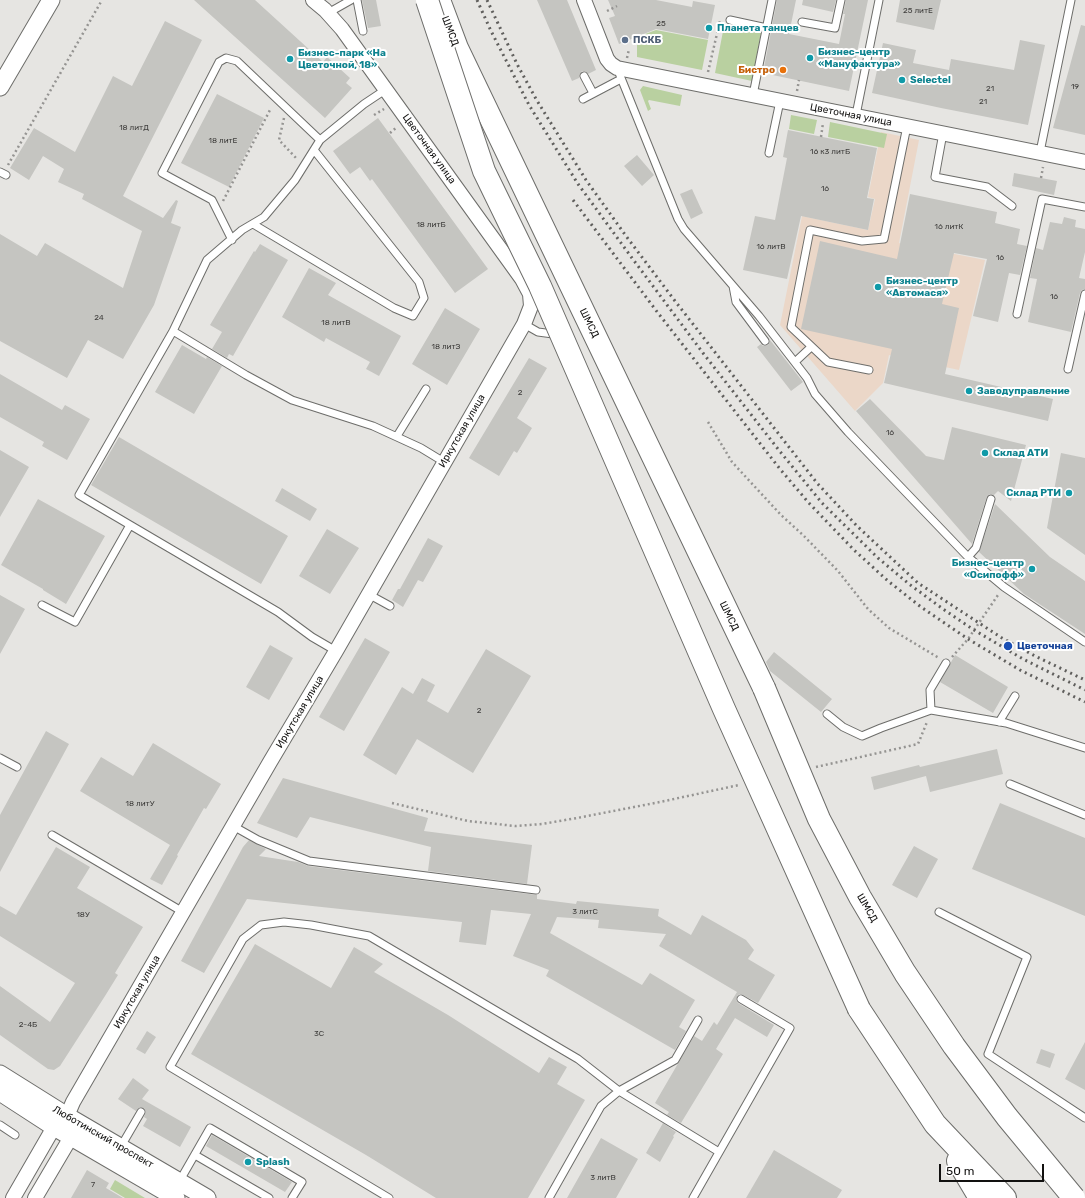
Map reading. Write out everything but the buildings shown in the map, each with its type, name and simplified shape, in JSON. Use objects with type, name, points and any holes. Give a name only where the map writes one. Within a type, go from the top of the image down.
[{"type":"main road","name":"ШМСД","points":[[427,0],[484,171],[540,286],[724,709],[859,1009],[935,1124],[1006,1198]]},
{"type":"main road","name":"ШМСД","points":[[439,0],[460,55],[764,688],[820,819],[860,897],[905,973],[954,1046],[1007,1116],[1074,1198]]},
{"type":"main road","points":[[935,1124],[980,1198]]},
{"type":"street","points":[[0,87],[51,0]]},
{"type":"street","name":"Цветочная улица","points":[[313,0],[328,13],[342,29],[522,279],[530,294],[531,306]]},
{"type":"street","points":[[584,0],[607,59],[611,64],[622,68]]},
{"type":"street","name":"Цветочная улица","points":[[622,68],[943,133],[1042,158],[1085,162]]},
{"type":"street","name":"Иркутская улица","points":[[13,1198],[73,1102],[336,651],[524,324],[531,306]]},
{"type":"street","name":"Люботинский проспект","points":[[0,1074],[60,1122],[71,1137],[177,1190],[207,1198]]},
{"type":"street","name":"Люботинский проспект","points":[[0,1092],[60,1122],[120,1148],[177,1190]]},
{"type":"street","points":[[35,1198],[71,1137]]},
{"type":"lane","points":[[328,13],[351,0]]},
{"type":"lane","points":[[357,0],[363,31]]},
{"type":"lane","points":[[753,95],[772,0]]},
{"type":"lane","points":[[802,22],[835,28],[841,0]]},
{"type":"lane","points":[[856,116],[879,0]]},
{"type":"lane","points":[[1042,158],[1071,0]]},
{"type":"lane","points":[[730,20],[767,28]]},
{"type":"lane","points":[[232,240],[212,200],[162,173],[219,62],[226,58],[237,61],[320,140]]},
{"type":"lane","points":[[582,99],[593,94],[622,68],[678,219],[692,238],[759,316],[807,378],[815,394],[848,432],[968,556],[1004,587],[1085,642]]},
{"type":"lane","points":[[584,76],[593,94]]},
{"type":"lane","points":[[336,651],[278,612],[79,495],[173,331],[207,260],[242,230],[264,217],[295,180],[320,140],[364,104],[386,90]]},
{"type":"lane","points":[[769,153],[780,101]]},
{"type":"lane","points":[[869,370],[828,362],[791,328],[810,230],[862,241],[884,239],[907,126]]},
{"type":"lane","points":[[943,133],[935,177],[987,188],[1012,206]]},
{"type":"lane","points":[[253,224],[394,308],[413,316],[424,298],[419,282],[314,150]]},
{"type":"lane","points":[[1017,314],[1042,199],[1085,207]]},
{"type":"lane","points":[[733,286],[736,302],[765,341]]},
{"type":"lane","points":[[1068,368],[1085,294]]},
{"type":"lane","points":[[524,324],[538,332],[552,334]]},
{"type":"lane","points":[[173,331],[246,375],[292,400],[373,426],[397,436],[444,462]]},
{"type":"lane","points":[[795,362],[812,347]]},
{"type":"lane","points":[[397,436],[426,389]]},
{"type":"lane","points":[[968,556],[976,548],[991,500]]},
{"type":"lane","points":[[42,605],[75,622],[130,525]]},
{"type":"lane","points":[[368,594],[390,606]]},
{"type":"lane","points":[[931,710],[930,690],[946,663]]},
{"type":"lane","points":[[999,722],[1015,696]]},
{"type":"lane","points":[[827,714],[843,727],[862,736],[931,710],[999,722],[1041,733],[1085,748]]},
{"type":"lane","points":[[0,758],[17,767]]},
{"type":"lane","points":[[1010,784],[1085,815]]},
{"type":"lane","points":[[233,826],[258,840],[309,861],[536,890]]},
{"type":"lane","points":[[52,835],[183,912]]},
{"type":"lane","points":[[939,912],[1027,957],[988,1054],[1085,1118]]},
{"type":"lane","points":[[389,1198],[170,1067],[243,939],[261,925],[284,922],[311,925],[369,936],[578,1058],[619,1091],[719,1152]]},
{"type":"lane","points":[[693,1198],[790,1028],[741,999]]},
{"type":"lane","points":[[549,1198],[601,1106],[619,1091],[675,1060],[698,1020]]},
{"type":"lane","points":[[120,1148],[141,1112]]},
{"type":"lane","points":[[0,1125],[15,1135]]},
{"type":"lane","points":[[177,1190],[210,1128],[302,1182],[292,1198]]},
{"type":"lane","points":[[195,1155],[269,1198]]},
{"type":"path","points":[[3,174],[102,0]]},
{"type":"path","points":[[607,11],[617,6]]},
{"type":"path","points":[[708,75],[720,20]]},
{"type":"path","points":[[622,68],[629,49]]},
{"type":"path","points":[[797,93],[799,80]]},
{"type":"path","points":[[218,211],[276,99]]},
{"type":"path","points":[[286,108],[279,140],[304,166]]},
{"type":"path","points":[[374,115],[384,108]]},
{"type":"path","points":[[821,137],[824,119]]},
{"type":"path","points":[[390,133],[397,126]]},
{"type":"path","points":[[1041,178],[1042,158]]},
{"type":"path","points":[[708,422],[732,462],[781,515],[838,571],[868,609],[889,628],[946,663]]},
{"type":"path","points":[[960,648],[968,640],[992,603]]},
{"type":"path","points":[[813,768],[918,744],[931,710]]},
{"type":"path","points":[[392,803],[468,821],[515,826],[576,818],[660,802],[745,783]]},
{"type":"shaded area","points":[[881,132],[919,140],[899,243],[985,260],[959,370],[889,355],[883,383],[855,411],[780,325],[802,216],[868,230],[875,199],[868,197]]},
{"type":"green space","points":[[724,26],[761,33],[752,81],[715,73]]},
{"type":"green space","points":[[656,30],[708,40],[702,70],[637,57],[637,37]]},
{"type":"green space","points":[[643,86],[682,95],[680,106],[649,100],[651,109],[648,111],[640,90]]},
{"type":"green space","points":[[791,115],[817,120],[814,134],[789,129]]},
{"type":"green space","points":[[830,122],[887,134],[884,148],[828,137]]},
{"type":"green space","points":[[115,1180],[145,1198],[125,1198],[110,1189]]},
{"type":"railway","points":[[477,0],[491,31],[529,105],[578,184],[703,353],[822,503],[878,558],[909,584],[943,609],[974,630],[1023,659],[1085,690]]},
{"type":"railway","points":[[487,0],[517,64],[536,99],[586,180],[675,301],[817,483],[857,526],[918,583],[1002,638],[1085,680]]},
{"type":"railway","points":[[573,200],[658,313],[780,469],[808,502],[854,550],[888,581],[921,607],[968,639],[1020,670],[1085,702]]},
{"type":"place","name":"Планета танцев","points":[[709,28]]},
{"type":"place","name":"ПСКБ","points":[[625,40]]},
{"type":"place","name":"Бизнес-центр «Мануфактура»","points":[[810,58]]},
{"type":"place","name":"Бизнес-парк «На Цветочной, 18»","points":[[290,59]]},
{"type":"place","name":"Бистро","points":[[783,70]]},
{"type":"place","name":"Selectel","points":[[902,80]]},
{"type":"place","name":"Бизнес-центр «Автомася»","points":[[878,287]]},
{"type":"place","name":"Заводуправление","points":[[969,391]]},
{"type":"place","name":"Склад АТИ","points":[[985,453]]},
{"type":"place","name":"Склад РТИ","points":[[1069,493]]},
{"type":"place","name":"Бизнес-центр «Осипофф»","points":[[1032,569]]},
{"type":"place","name":"Цветочная","points":[[1008,646]]},
{"type":"place","name":"Splash","points":[[248,1162]]}]
